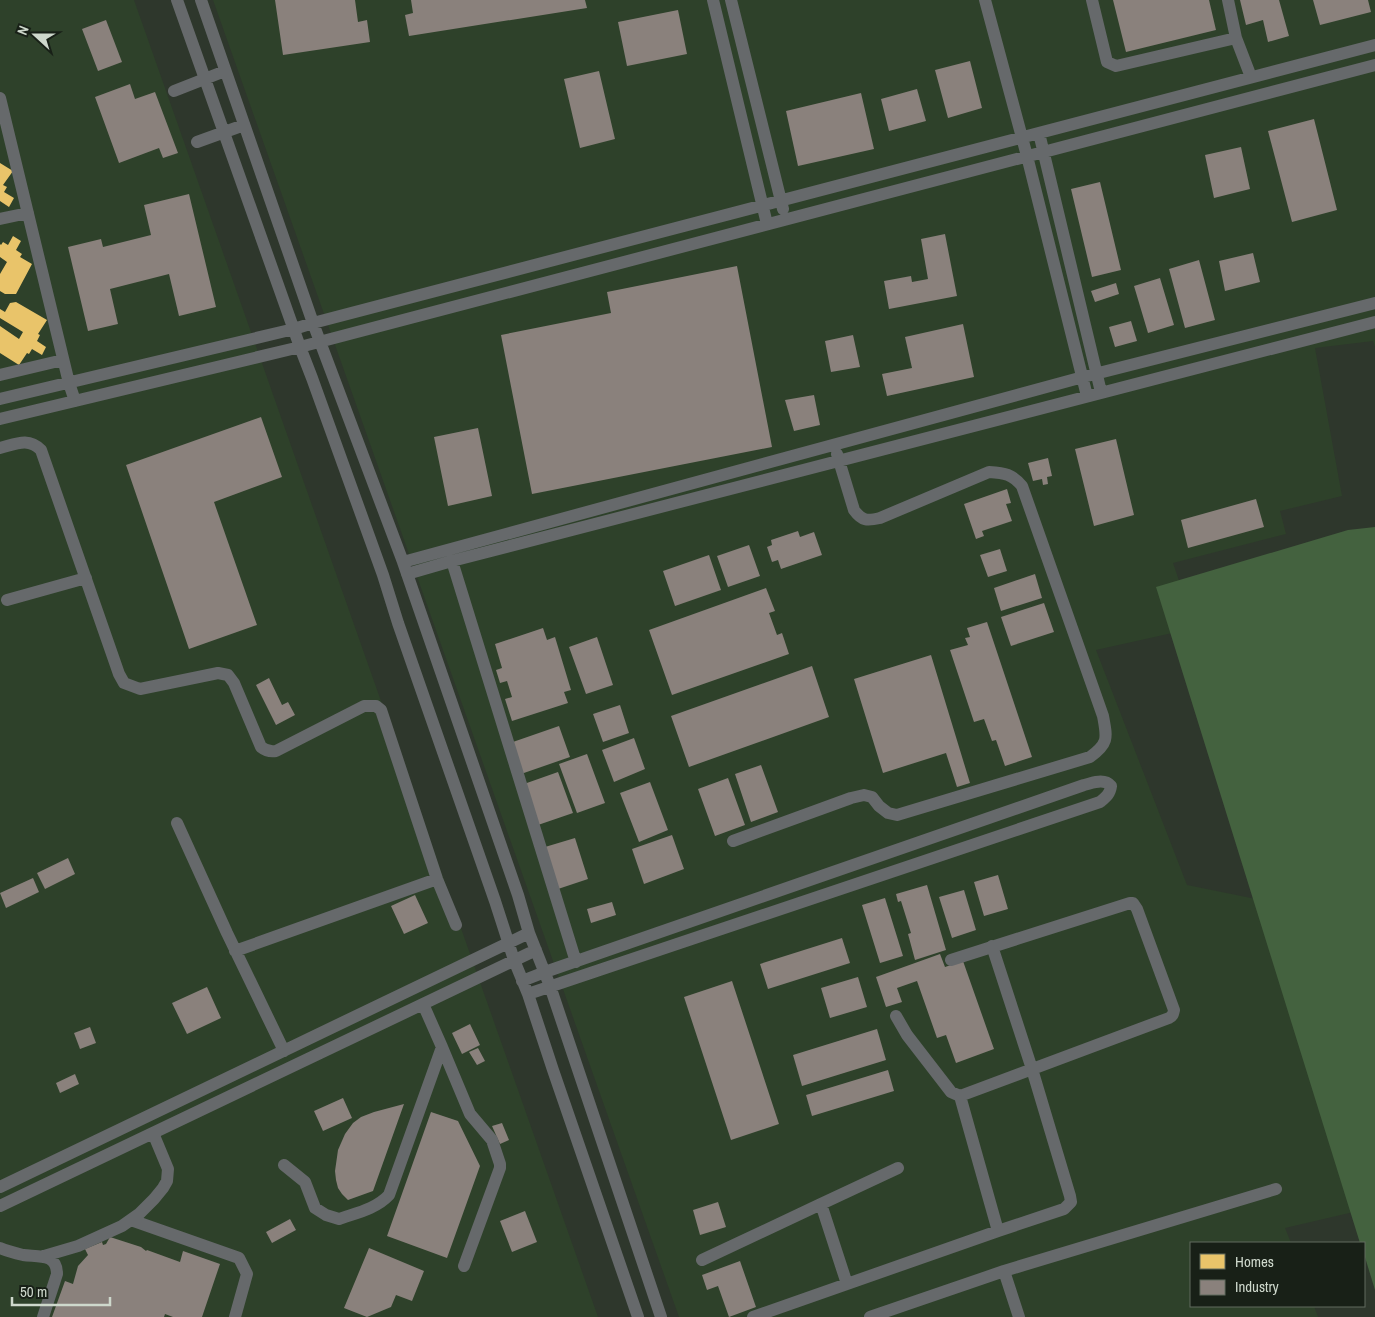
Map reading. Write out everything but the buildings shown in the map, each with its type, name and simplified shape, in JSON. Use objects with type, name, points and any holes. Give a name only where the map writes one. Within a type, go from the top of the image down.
[{"type":"street","points":[[177,0],[300,347],[384,575],[398,623],[514,960],[528,994],[552,1070],[638,1317]]},
{"type":"street","points":[[201,0],[313,323],[405,568],[515,886],[529,933],[550,986],[661,1317]]},
{"type":"street","points":[[713,0],[767,224]]},
{"type":"street","points":[[731,0],[786,219]]},
{"type":"street","points":[[985,0],[1027,156],[1087,396]]},
{"type":"street","points":[[1092,0],[1108,62],[1116,66],[1236,38]]},
{"type":"street","points":[[1228,0],[1236,38],[1251,78]]},
{"type":"street","points":[[0,399],[294,329],[1375,45]]},
{"type":"street","points":[[0,419],[320,342],[1375,65]]},
{"type":"street","points":[[174,91],[225,71]]},
{"type":"street","points":[[0,98],[63,360],[75,401]]},
{"type":"street","points":[[197,142],[244,125]]},
{"type":"street","points":[[1039,133],[1101,392]]},
{"type":"street","points":[[0,219],[28,213]]},
{"type":"street","points":[[405,568],[835,444],[1083,377],[1375,304]]},
{"type":"street","points":[[405,568],[452,561],[1375,322]]},
{"type":"street","points":[[0,375],[63,360]]},
{"type":"street","points":[[0,448],[30,442],[41,450],[119,674],[124,683],[140,689],[218,673],[228,676],[234,683],[261,747],[271,752],[364,706],[376,706],[381,710],[437,879],[456,925]]},
{"type":"street","points":[[733,841],[864,795],[872,797],[888,813],[897,815],[1090,757],[1102,748],[1106,737],[1104,716],[1022,486],[1015,478],[1004,473],[989,472],[869,521],[859,518],[854,510],[835,444]]},
{"type":"street","points":[[452,561],[576,962]]},
{"type":"street","points":[[7,600],[86,578]]},
{"type":"street","points":[[522,981],[1084,786],[1097,782],[1109,783],[1111,786],[1107,796],[1100,802],[528,994]]},
{"type":"street","points":[[177,822],[235,951],[284,1051]]},
{"type":"street","points":[[235,951],[437,879]]},
{"type":"street","points":[[896,1016],[907,1035],[951,1092],[956,1096],[960,1096],[1169,1018],[1174,1010],[1138,909],[1133,903],[951,960]]},
{"type":"street","points":[[0,1187],[529,933]]},
{"type":"street","points":[[753,1317],[1064,1209],[1071,1202],[1032,1070],[992,946]]},
{"type":"street","points":[[0,1206],[536,950]]},
{"type":"street","points":[[423,1004],[470,1114],[492,1140],[500,1164],[464,1266]]},
{"type":"street","points":[[284,1165],[305,1182],[315,1208],[326,1216],[339,1219],[382,1202],[389,1195],[442,1047]]},
{"type":"street","points":[[960,1096],[998,1231]]},
{"type":"street","points":[[0,1248],[19,1254],[44,1256],[78,1246],[131,1220],[154,1200],[167,1181],[168,1169],[152,1133]]},
{"type":"street","points":[[702,1260],[898,1168]]},
{"type":"street","points":[[870,1317],[1004,1271],[1276,1189]]},
{"type":"street","points":[[821,1204],[848,1284]]},
{"type":"street","points":[[131,1220],[239,1258],[247,1274],[235,1317]]},
{"type":"street","points":[[42,1317],[57,1272],[54,1263],[44,1256]]},
{"type":"street","points":[[1004,1271],[1019,1317]]},
{"type":"shaded area","points":[[0,0],[134,0],[598,1317],[0,1317]]},
{"type":"shaded area","points":[[213,0],[1375,0],[1375,347],[1373,341],[1315,348],[1342,496],[1280,511],[1286,534],[1173,563],[1195,628],[1096,650],[1187,885],[1354,919],[1375,1207],[1285,1228],[1291,1242],[1190,1242],[1190,1307],[1314,1307],[1318,1317],[679,1317]]},
{"type":"shaded area","points":[[1375,527],[1375,1290],[1365,1257],[1365,1242],[1360,1242],[1156,587],[1348,530]]}]
